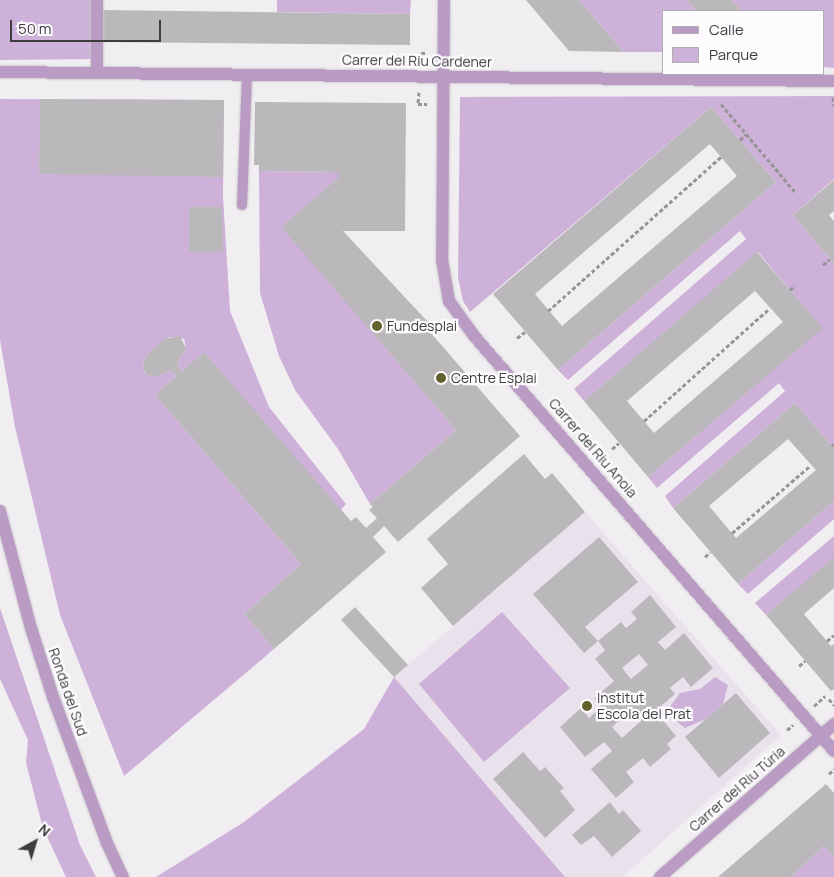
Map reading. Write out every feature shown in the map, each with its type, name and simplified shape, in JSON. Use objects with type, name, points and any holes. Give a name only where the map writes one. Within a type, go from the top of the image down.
[{"type":"street","points":[[97,0],[97,74]]},
{"type":"street","name":"Carrer del Riu Anoia","points":[[444,0],[442,260],[450,301],[475,337],[834,751]]},
{"type":"street","name":"Carrer del Riu Cardener","points":[[0,72],[834,80]]},
{"type":"street","name":"Ronda del Sud","points":[[0,511],[31,628],[53,697],[107,843],[123,877]]},
{"type":"street","name":"Carrer del Riu Túria","points":[[660,877],[834,724]]},
{"type":"lane","points":[[242,205],[247,75]]},
{"type":"path","points":[[721,104],[795,192]]},
{"type":"path","points":[[740,140],[746,134]]},
{"type":"path","points":[[548,310],[721,157]]},
{"type":"path","points":[[823,265],[830,259]]},
{"type":"path","points":[[790,290],[795,285]]},
{"type":"path","points":[[644,420],[770,308]]},
{"type":"path","points":[[517,338],[525,332]]},
{"type":"path","points":[[612,449],[619,443]]},
{"type":"path","points":[[732,533],[811,465]]},
{"type":"path","points":[[705,557],[710,552]]},
{"type":"path","points":[[827,641],[834,635]]},
{"type":"path","points":[[799,666],[805,660]]},
{"type":"path","points":[[829,700],[834,705]]},
{"type":"path","points":[[829,774],[834,770]]},
{"type":"shaded area","name":"Institut Escola del Prat","points":[[585,512],[781,735],[623,877],[565,877],[394,677]]},
{"type":"green space","points":[[0,0],[102,0],[100,59],[0,60]]},
{"type":"green space","points":[[277,0],[411,0],[410,14],[277,12]]},
{"type":"green space","points":[[579,0],[687,0],[696,10],[662,10],[662,52],[624,52]]},
{"type":"green space","points":[[732,0],[834,0],[834,68],[824,67],[824,10],[741,10]]},
{"type":"green space","points":[[834,96],[834,179],[793,215],[834,264],[834,448],[795,403],[673,508],[665,496],[785,391],[779,383],[657,488],[648,477],[822,328],[758,252],[584,401],[574,389],[746,239],[740,231],[568,380],[558,370],[776,182],[711,107],[470,312],[463,301],[458,278],[460,97]]},
{"type":"green space","points":[[0,99],[224,100],[223,196],[230,311],[269,407],[346,504],[339,512],[201,355],[182,371],[177,364],[186,348],[184,339],[170,337],[149,352],[143,364],[145,374],[155,377],[171,370],[176,376],[155,395],[301,564],[244,614],[274,649],[124,776],[60,615],[15,427],[0,340]]},
{"type":"green space","points":[[259,171],[338,172],[338,178],[282,227],[456,430],[370,504],[338,449],[295,390],[279,356],[260,293]]},
{"type":"green space","points":[[834,501],[834,519],[748,594],[738,584]]},
{"type":"green space","points":[[834,536],[834,558],[766,615],[755,603]]},
{"type":"green space","points":[[0,608],[80,845],[96,877],[66,877],[43,828],[26,763],[28,740],[0,679]]},
{"type":"green space","points":[[502,612],[570,688],[484,762],[419,684]]},
{"type":"green space","points":[[394,677],[565,877],[156,877],[244,822],[364,729]]},
{"type":"green space","points":[[715,677],[728,685],[723,704],[706,719],[685,728],[675,720],[669,708],[680,693],[700,689]]},
{"type":"green space","points":[[824,846],[834,857],[834,877],[791,877]]},
{"type":"building","points":[[526,0],[579,0],[624,52],[569,51]]},
{"type":"building","points":[[687,0],[732,0],[741,10],[696,10]]},
{"type":"building","points":[[102,10],[410,14],[410,45],[102,42]]},
{"type":"building","points":[[40,99],[224,100],[223,177],[39,174]]},
{"type":"building","name":"Centre Esplai","points":[[255,102],[406,103],[405,231],[343,231],[428,322],[425,326],[520,436],[398,542],[384,526],[373,537],[386,552],[274,649],[244,614],[301,564],[155,395],[176,376],[171,370],[155,377],[145,374],[143,364],[149,352],[165,339],[180,336],[186,348],[177,364],[182,371],[204,352],[351,521],[356,517],[366,528],[377,518],[369,510],[373,507],[370,504],[456,430],[281,227],[338,178],[338,172],[259,171],[259,165],[254,165]]},
{"type":"building","points":[[711,107],[776,182],[558,370],[493,294]],"holes":[[[710,144],[737,176],[562,326],[535,294]]]},
{"type":"building","points":[[834,180],[834,211],[829,215],[834,221],[834,264],[793,215]]},
{"type":"building","points":[[189,207],[222,207],[223,252],[189,252]]},
{"type":"building","points":[[757,252],[823,328],[648,477],[584,401]],"holes":[[[755,291],[783,322],[654,433],[627,401]]]},
{"type":"building","points":[[795,403],[834,448],[834,501],[738,584],[673,508]],"holes":[[[788,439],[816,470],[736,538],[709,506]]]},
{"type":"building","points":[[524,454],[545,479],[552,473],[585,512],[453,626],[421,588],[448,564],[427,539]]},
{"type":"building","points":[[599,537],[638,582],[585,627],[598,641],[584,653],[533,594]]},
{"type":"building","points":[[834,557],[834,588],[804,614],[831,646],[834,644],[834,689],[831,691],[766,615]]},
{"type":"building","points":[[650,595],[676,627],[658,642],[665,650],[684,633],[713,668],[691,687],[683,677],[670,688],[675,694],[655,711],[676,736],[667,744],[671,749],[650,767],[643,758],[626,772],[634,782],[616,798],[591,769],[612,751],[604,742],[585,757],[560,727],[581,708],[589,718],[601,707],[594,698],[614,681],[595,659],[605,650],[598,641],[621,622],[626,628],[637,619],[631,612]],"holes":[[[639,654],[648,665],[631,679],[622,668]],[[630,710],[641,721],[622,738],[612,727]]]},
{"type":"building","points":[[355,607],[408,665],[394,677],[341,620]]},
{"type":"building","points":[[736,693],[770,733],[719,778],[685,737]]},
{"type":"building","points":[[523,752],[540,771],[545,767],[564,788],[560,791],[575,810],[545,838],[493,779]]},
{"type":"building","points":[[826,784],[834,793],[834,857],[824,846],[791,877],[718,877]]},
{"type":"building","points":[[610,802],[619,814],[623,810],[641,831],[612,857],[594,836],[581,845],[572,835]]},
{"type":"place","name":"Fundesplai","points":[[377,326]]},
{"type":"place","name":"Centre Esplai","points":[[441,378]]},
{"type":"place","name":"Institut Escola del Prat","points":[[587,706]]}]
